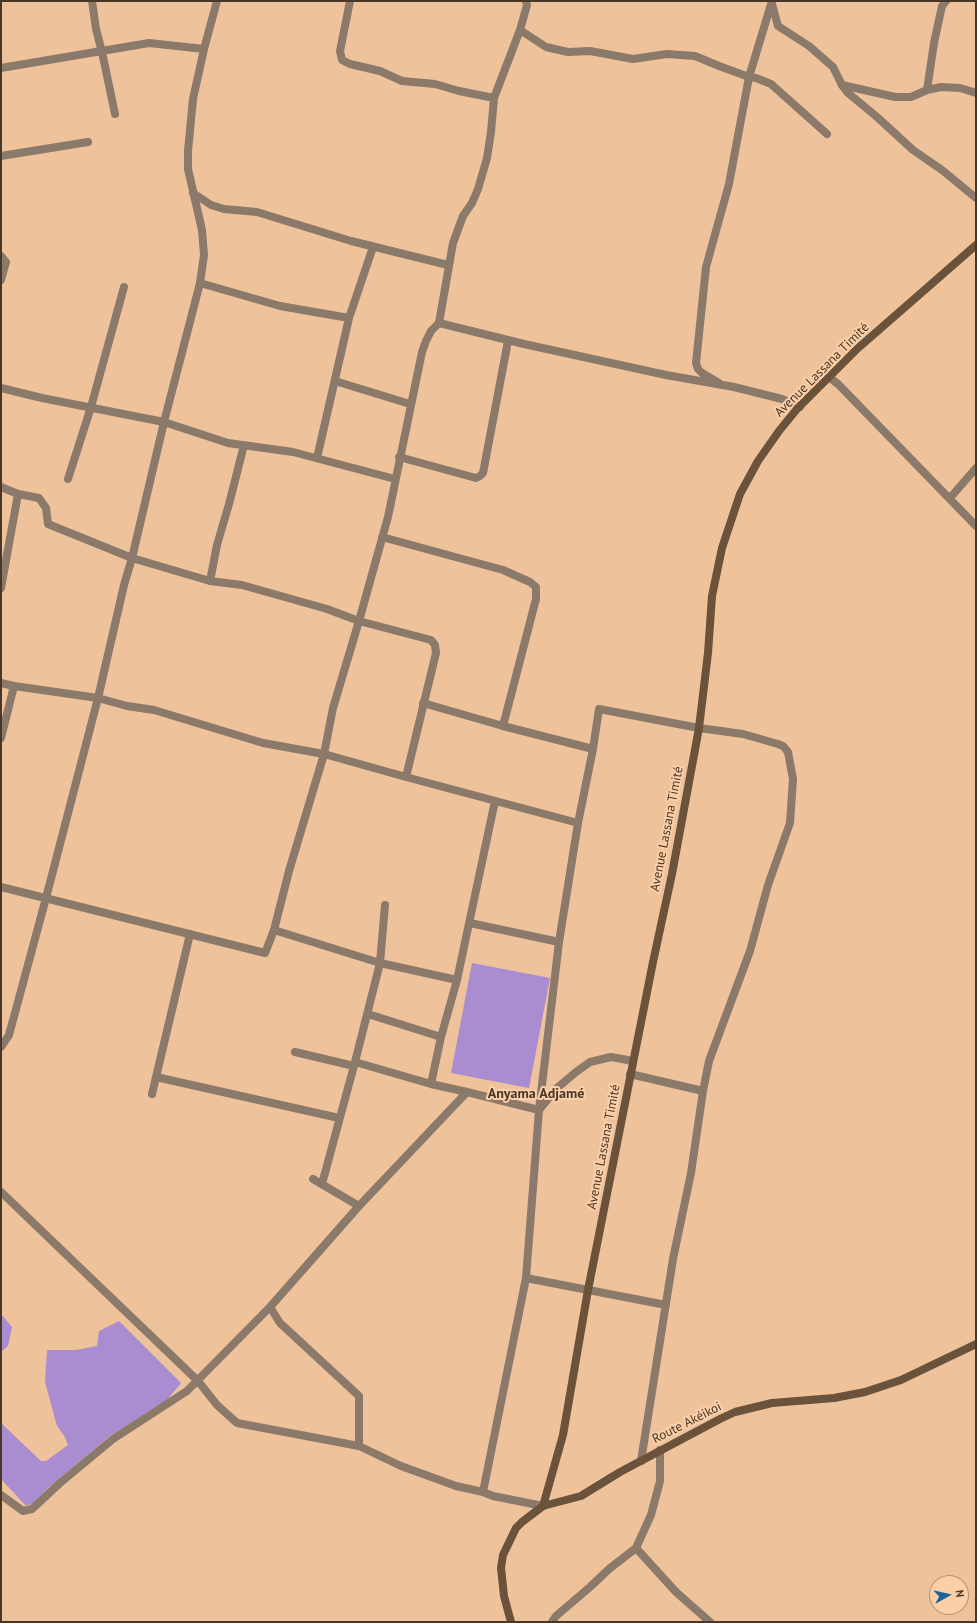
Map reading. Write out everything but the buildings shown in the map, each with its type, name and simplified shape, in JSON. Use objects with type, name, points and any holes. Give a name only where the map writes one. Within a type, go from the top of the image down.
[{"type":"street","points":[[92,1],[96,29],[115,114]]},
{"type":"street","points":[[1,1047],[9,1035],[46,898],[98,698],[164,422],[200,283],[204,255],[202,230],[188,169],[188,151],[193,99],[204,49],[217,1]]},
{"type":"street","points":[[350,1],[340,51],[342,60],[350,64],[380,71],[402,81],[435,84],[459,91],[494,98]]},
{"type":"street","points":[[1,886],[265,953],[274,930],[289,871],[324,754],[333,708],[388,518],[410,404],[426,341],[431,331],[439,323],[448,265],[458,228],[478,189],[487,158],[494,98],[520,30],[527,4],[526,1]]},
{"type":"street","points":[[927,90],[935,37],[942,6],[946,1]]},
{"type":"street","points":[[722,384],[710,379],[698,370],[696,355],[706,267],[729,184],[749,77],[771,2]]},
{"type":"street","points":[[771,2],[778,26],[808,46],[828,63],[836,72],[842,85],[848,93],[914,150],[942,170],[976,198]]},
{"type":"street","points":[[520,30],[546,47],[568,52],[590,51],[633,59],[667,54],[695,56],[771,84],[827,134]]},
{"type":"street","points":[[1,68],[149,43],[204,49]]},
{"type":"street","points":[[842,85],[895,97],[911,97],[927,90],[941,87],[960,88],[976,93]]},
{"type":"street","points":[[1,156],[88,142]]},
{"type":"street","points":[[193,193],[211,205],[256,212],[373,247],[448,265]]},
{"type":"street","name":"Avenue Lassana Timité","points":[[543,1506],[563,1435],[588,1290],[630,1074],[672,874],[699,728],[708,654],[712,596],[716,571],[740,494],[758,461],[779,431],[800,407],[857,349],[976,245]]},
{"type":"street","points":[[317,458],[349,318],[373,247]]},
{"type":"street","points":[[1,256],[6,262],[1,280]]},
{"type":"street","points":[[200,283],[280,306],[349,318]]},
{"type":"street","points":[[68,479],[91,407],[124,287]]},
{"type":"street","points":[[439,323],[666,375],[722,384],[771,396],[800,407]]},
{"type":"street","points":[[399,457],[476,478],[484,472],[508,340]]},
{"type":"street","points":[[829,377],[838,384],[976,526]]},
{"type":"street","points":[[335,381],[410,404]]},
{"type":"street","points":[[1,388],[164,422],[212,439],[293,452],[395,479]]},
{"type":"street","points":[[210,581],[217,545],[244,445]]},
{"type":"street","points":[[950,498],[976,468]]},
{"type":"street","points":[[1,487],[18,494],[39,498],[46,508],[48,524],[132,558],[210,581],[242,585],[328,609],[359,621],[432,640],[435,645],[436,653],[406,777]]},
{"type":"street","points":[[1,588],[18,494]]},
{"type":"street","points":[[382,537],[503,570],[530,582],[536,587],[536,599],[502,726]]},
{"type":"street","points":[[1,683],[98,698],[127,706],[154,710],[263,743],[324,754],[495,802],[578,823]]},
{"type":"street","points":[[1,738],[14,686]]},
{"type":"street","points":[[423,703],[502,726],[593,749]]},
{"type":"street","points":[[483,1492],[526,1278],[539,1110],[559,942],[578,823],[593,749],[599,709],[699,728],[743,734],[783,746],[788,752],[793,779],[790,824],[768,885],[750,951],[709,1061],[703,1091],[691,1174],[673,1259],[641,1461]]},
{"type":"street","points":[[431,1084],[470,923],[495,802]]},
{"type":"street","points":[[322,1184],[355,1064],[380,963],[385,905]]},
{"type":"street","points":[[470,923],[559,942]]},
{"type":"street","points":[[274,930],[380,963],[457,980]]},
{"type":"street","points":[[152,1094],[190,934]]},
{"type":"street","points":[[368,1014],[442,1037]]},
{"type":"street","points":[[295,1052],[355,1064],[539,1110]]},
{"type":"street","points":[[539,1110],[557,1088],[590,1062],[611,1057],[633,1061]]},
{"type":"street","points":[[630,1074],[703,1091]]},
{"type":"street","points":[[156,1077],[339,1118]]},
{"type":"street","points":[[1,1495],[23,1511],[32,1509],[60,1483],[113,1439],[187,1391],[270,1307],[359,1206],[467,1092]]},
{"type":"street","points":[[313,1179],[359,1206]]},
{"type":"street","points":[[1,1192],[198,1381],[217,1405],[237,1423],[359,1446],[401,1466],[456,1486],[483,1492],[492,1496],[543,1506]]},
{"type":"street","points":[[526,1278],[666,1305]]},
{"type":"street","points":[[270,1307],[280,1323],[358,1396],[359,1446]]},
{"type":"street","name":"Route Akéikoi","points":[[511,1622],[504,1596],[501,1568],[503,1555],[516,1528],[543,1506],[581,1496],[660,1450],[736,1412],[772,1403],[834,1398],[865,1392],[901,1380],[976,1344]]},
{"type":"street","points":[[552,1622],[556,1616],[609,1569],[636,1548],[651,1516],[660,1481],[660,1450]]},
{"type":"street","points":[[636,1548],[676,1592],[710,1622]]},
{"type":"shaded area","points":[[472,963],[550,978],[529,1088],[451,1073]]},
{"type":"shaded area","points":[[1,1314],[12,1327],[8,1346],[1,1352]]},
{"type":"shaded area","points":[[119,1321],[181,1383],[168,1399],[110,1436],[48,1488],[33,1503],[26,1506],[1,1479],[1,1423],[41,1461],[46,1461],[68,1445],[65,1437],[57,1426],[45,1382],[47,1350],[76,1350],[97,1346],[99,1331]]},
{"type":"district","name":"Anyama Adjamé","points":[[536,1094]]}]
